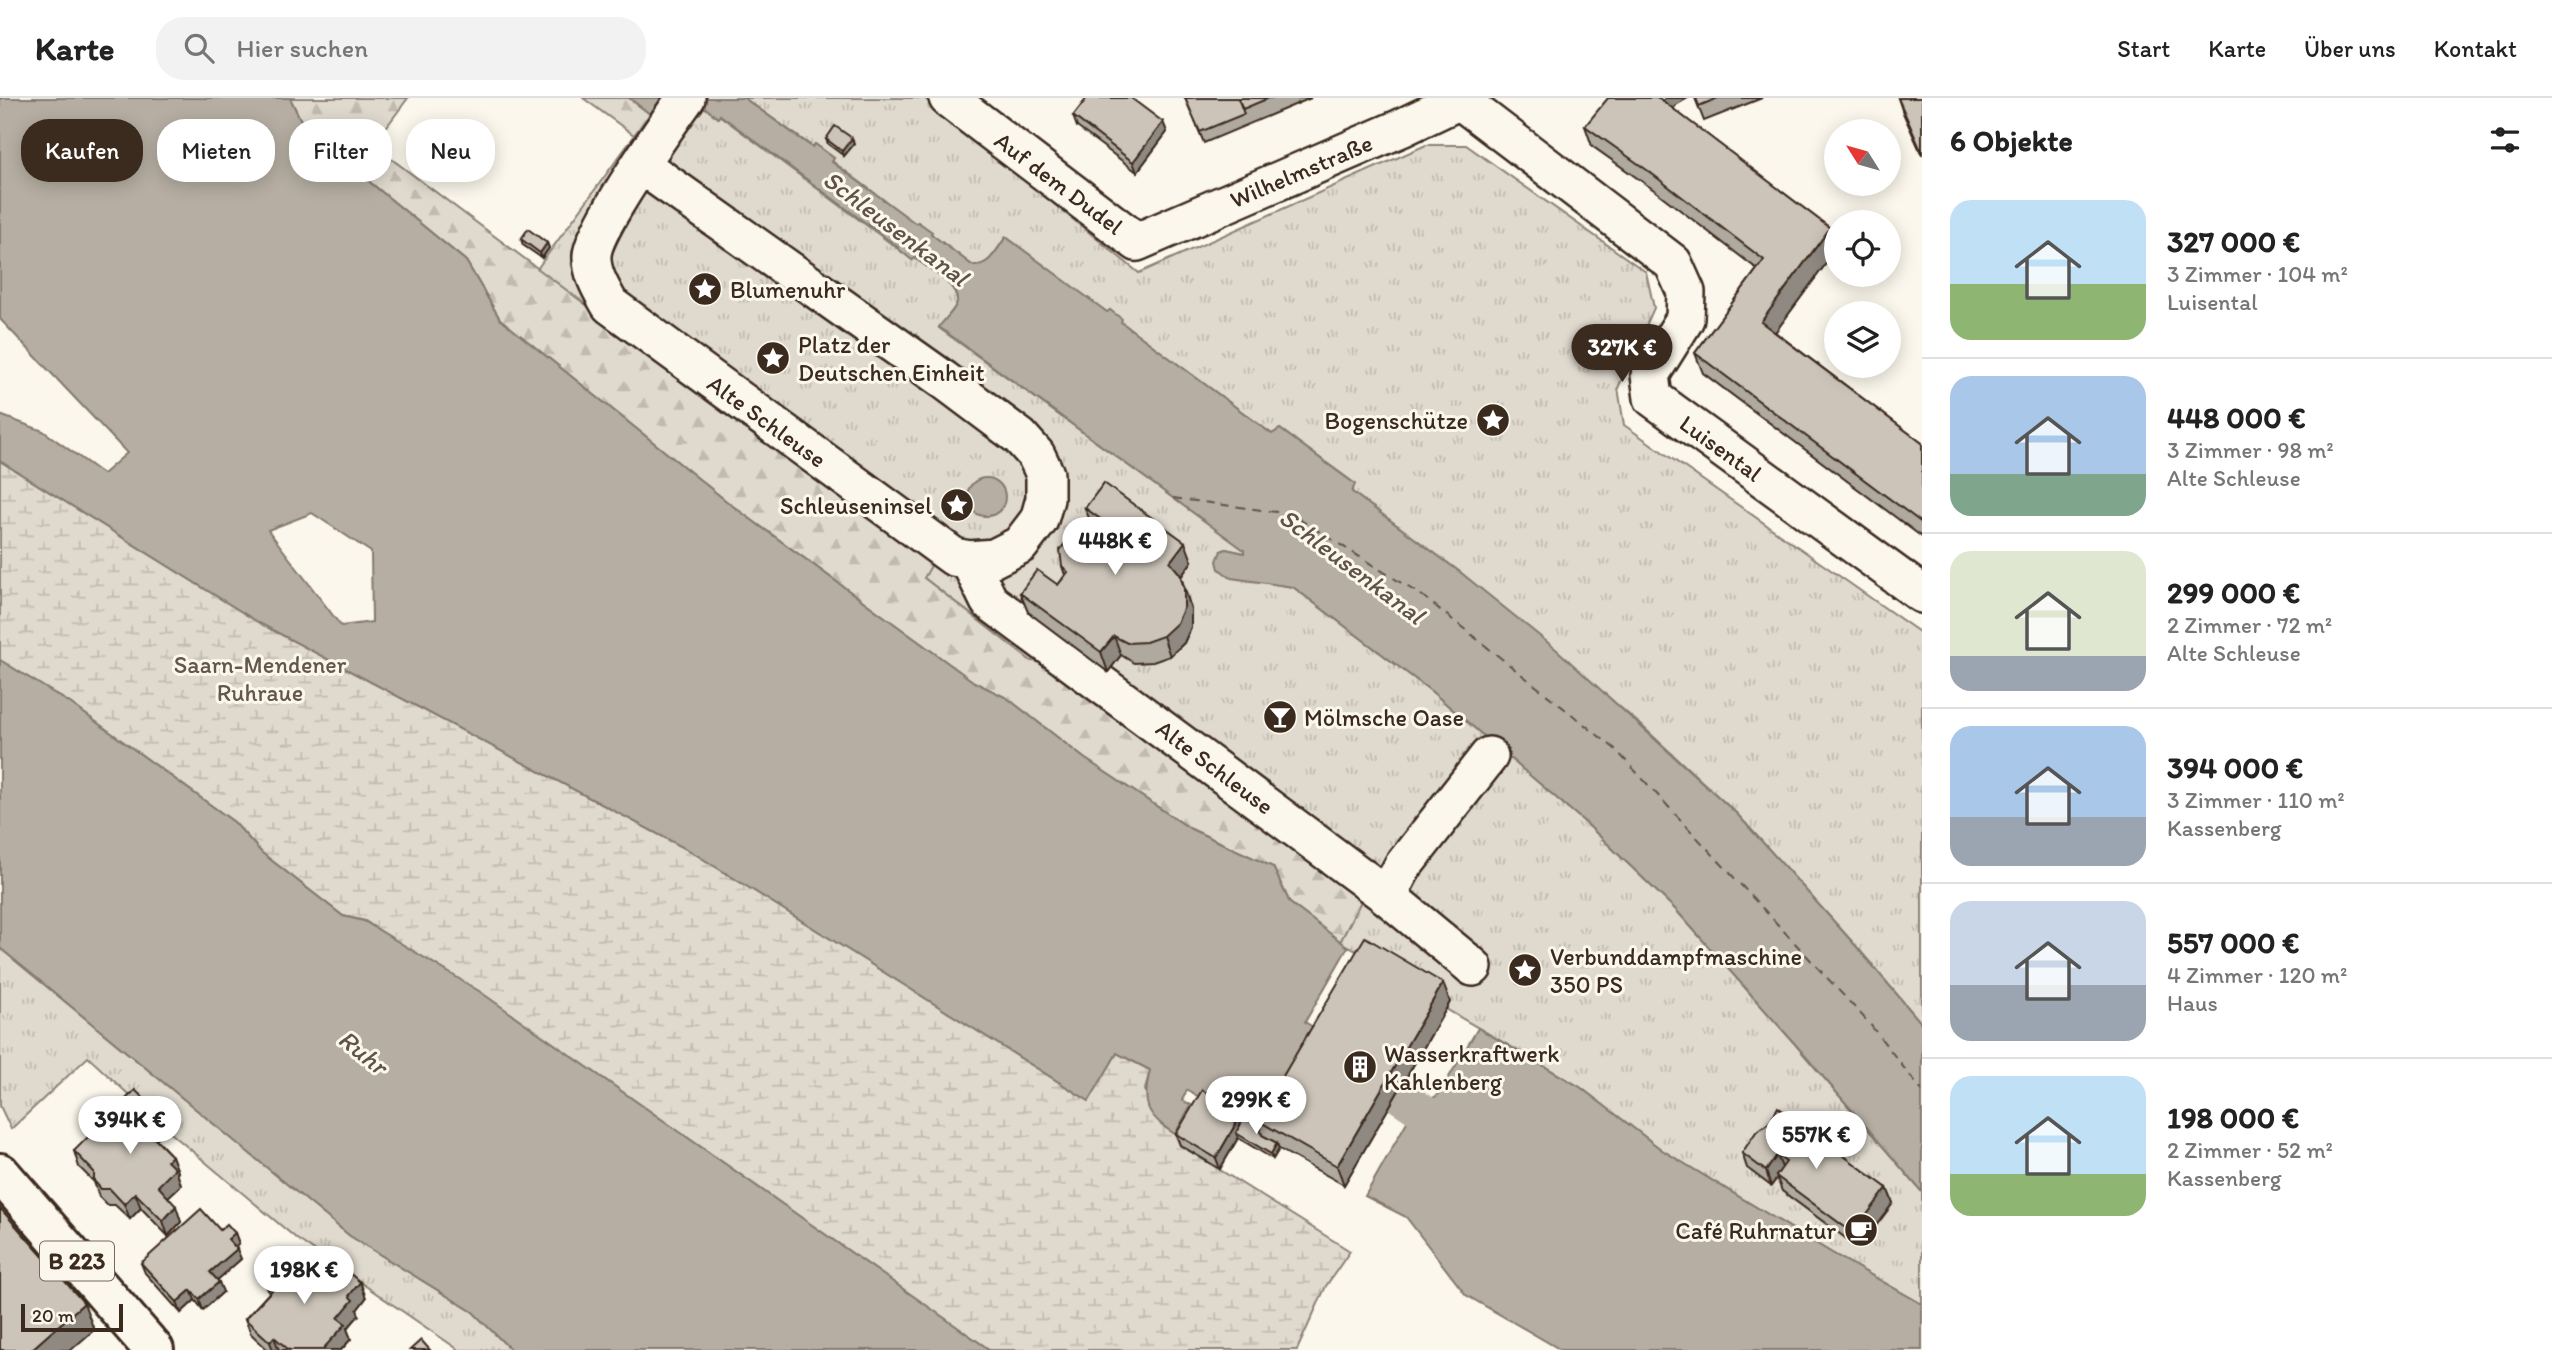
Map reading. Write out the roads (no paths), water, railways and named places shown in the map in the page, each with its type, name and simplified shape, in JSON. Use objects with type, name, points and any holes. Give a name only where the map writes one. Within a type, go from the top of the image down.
[{"type":"main road","name":"B 223","points":[[0,1172],[154,1350]]},
{"type":"street","name":"Alte Schleuse","points":[[686,98],[641,165],[593,251],[597,283],[610,304],[954,557],[969,560],[989,601],[1387,896],[1473,967]]},
{"type":"street","name":"Auf dem Dudel","points":[[948,98],[1137,242]]},
{"type":"street","name":"Wilhelmstraße","points":[[1137,242],[1401,128],[1460,99]]},
{"type":"street","name":"Luisental","points":[[1460,99],[1673,263],[1686,292],[1685,319],[1650,375],[1653,398],[1922,594]]},
{"type":"street","points":[[641,165],[944,380],[1020,438],[1036,454],[1045,474],[1045,499],[1039,520],[1020,545],[994,558],[969,560]]},
{"type":"street","points":[[1387,896],[1403,866],[1489,756]]},
{"type":"water","points":[[0,98],[290,98],[300,119],[289,119],[289,182],[370,182],[466,261],[500,319],[730,504],[974,682],[1007,698],[1084,758],[1191,829],[1273,867],[1290,903],[1348,947],[1305,1022],[1313,1027],[1254,1129],[1187,1090],[1182,1100],[1191,1105],[1175,1134],[1157,1121],[1148,1107],[1146,1091],[1150,1070],[1117,1053],[1089,1101],[692,852],[261,624],[0,461],[0,415],[43,431],[103,474],[127,453],[0,319]],"holes":[[[312,513],[371,552],[372,622],[341,626],[268,530]]]},
{"type":"water","points":[[629,98],[662,98],[650,114]]},
{"type":"water","name":"Schleusenkanal","points":[[697,98],[744,98],[812,147],[815,144],[834,158],[832,162],[915,223],[918,222],[932,232],[931,234],[972,265],[988,261],[1006,237],[1107,312],[1110,310],[1122,319],[1121,322],[1272,434],[1280,429],[1355,484],[1352,492],[1460,572],[1557,650],[1737,814],[1922,1024],[1922,1192],[1676,910],[1587,824],[1431,691],[1293,587],[1231,578],[1219,569],[1217,561],[1221,551],[1226,549],[1244,553],[1244,550],[939,327],[956,305],[957,298],[950,285],[915,258],[912,260],[720,115],[718,118]]},
{"type":"water","points":[[986,478],[999,484],[1005,497],[999,510],[986,516],[973,510],[967,497],[973,484]]},
{"type":"water","name":"Ruhr","points":[[0,660],[70,703],[234,822],[262,853],[343,916],[364,921],[479,991],[990,1350],[511,1350],[473,1312],[350,1236],[0,948]]},
{"type":"water","points":[[1478,1028],[1580,1087],[1662,1150],[1922,1304],[1922,1350],[1561,1350],[1466,1295],[1406,1217],[1365,1196],[1413,1111],[1439,1094]]},
{"type":"waterway","points":[[1397,1094],[1457,1135]]},
{"type":"place","name":"Blumenuhr","points":[[705,289]]},
{"type":"place","name":"Platz der Deutschen Einheit","points":[[773,358]]},
{"type":"place","name":"Bogenschütze","points":[[1493,420]]},
{"type":"place","name":"Schleuseninsel","points":[[957,505]]},
{"type":"place","name":"Mölmsche Oase","points":[[1280,717]]},
{"type":"place","name":"Verbunddampfmaschine 350 PS","points":[[1525,970]]},
{"type":"place","name":"Wasserkraftwerk Kahlenberg","points":[[1360,1067]]},
{"type":"place","name":"Café Ruhrnatur","points":[[1861,1230]]},
{"type":"park label","name":"Saarn-Mendener Ruhraue","points":[[260,678]]}]
